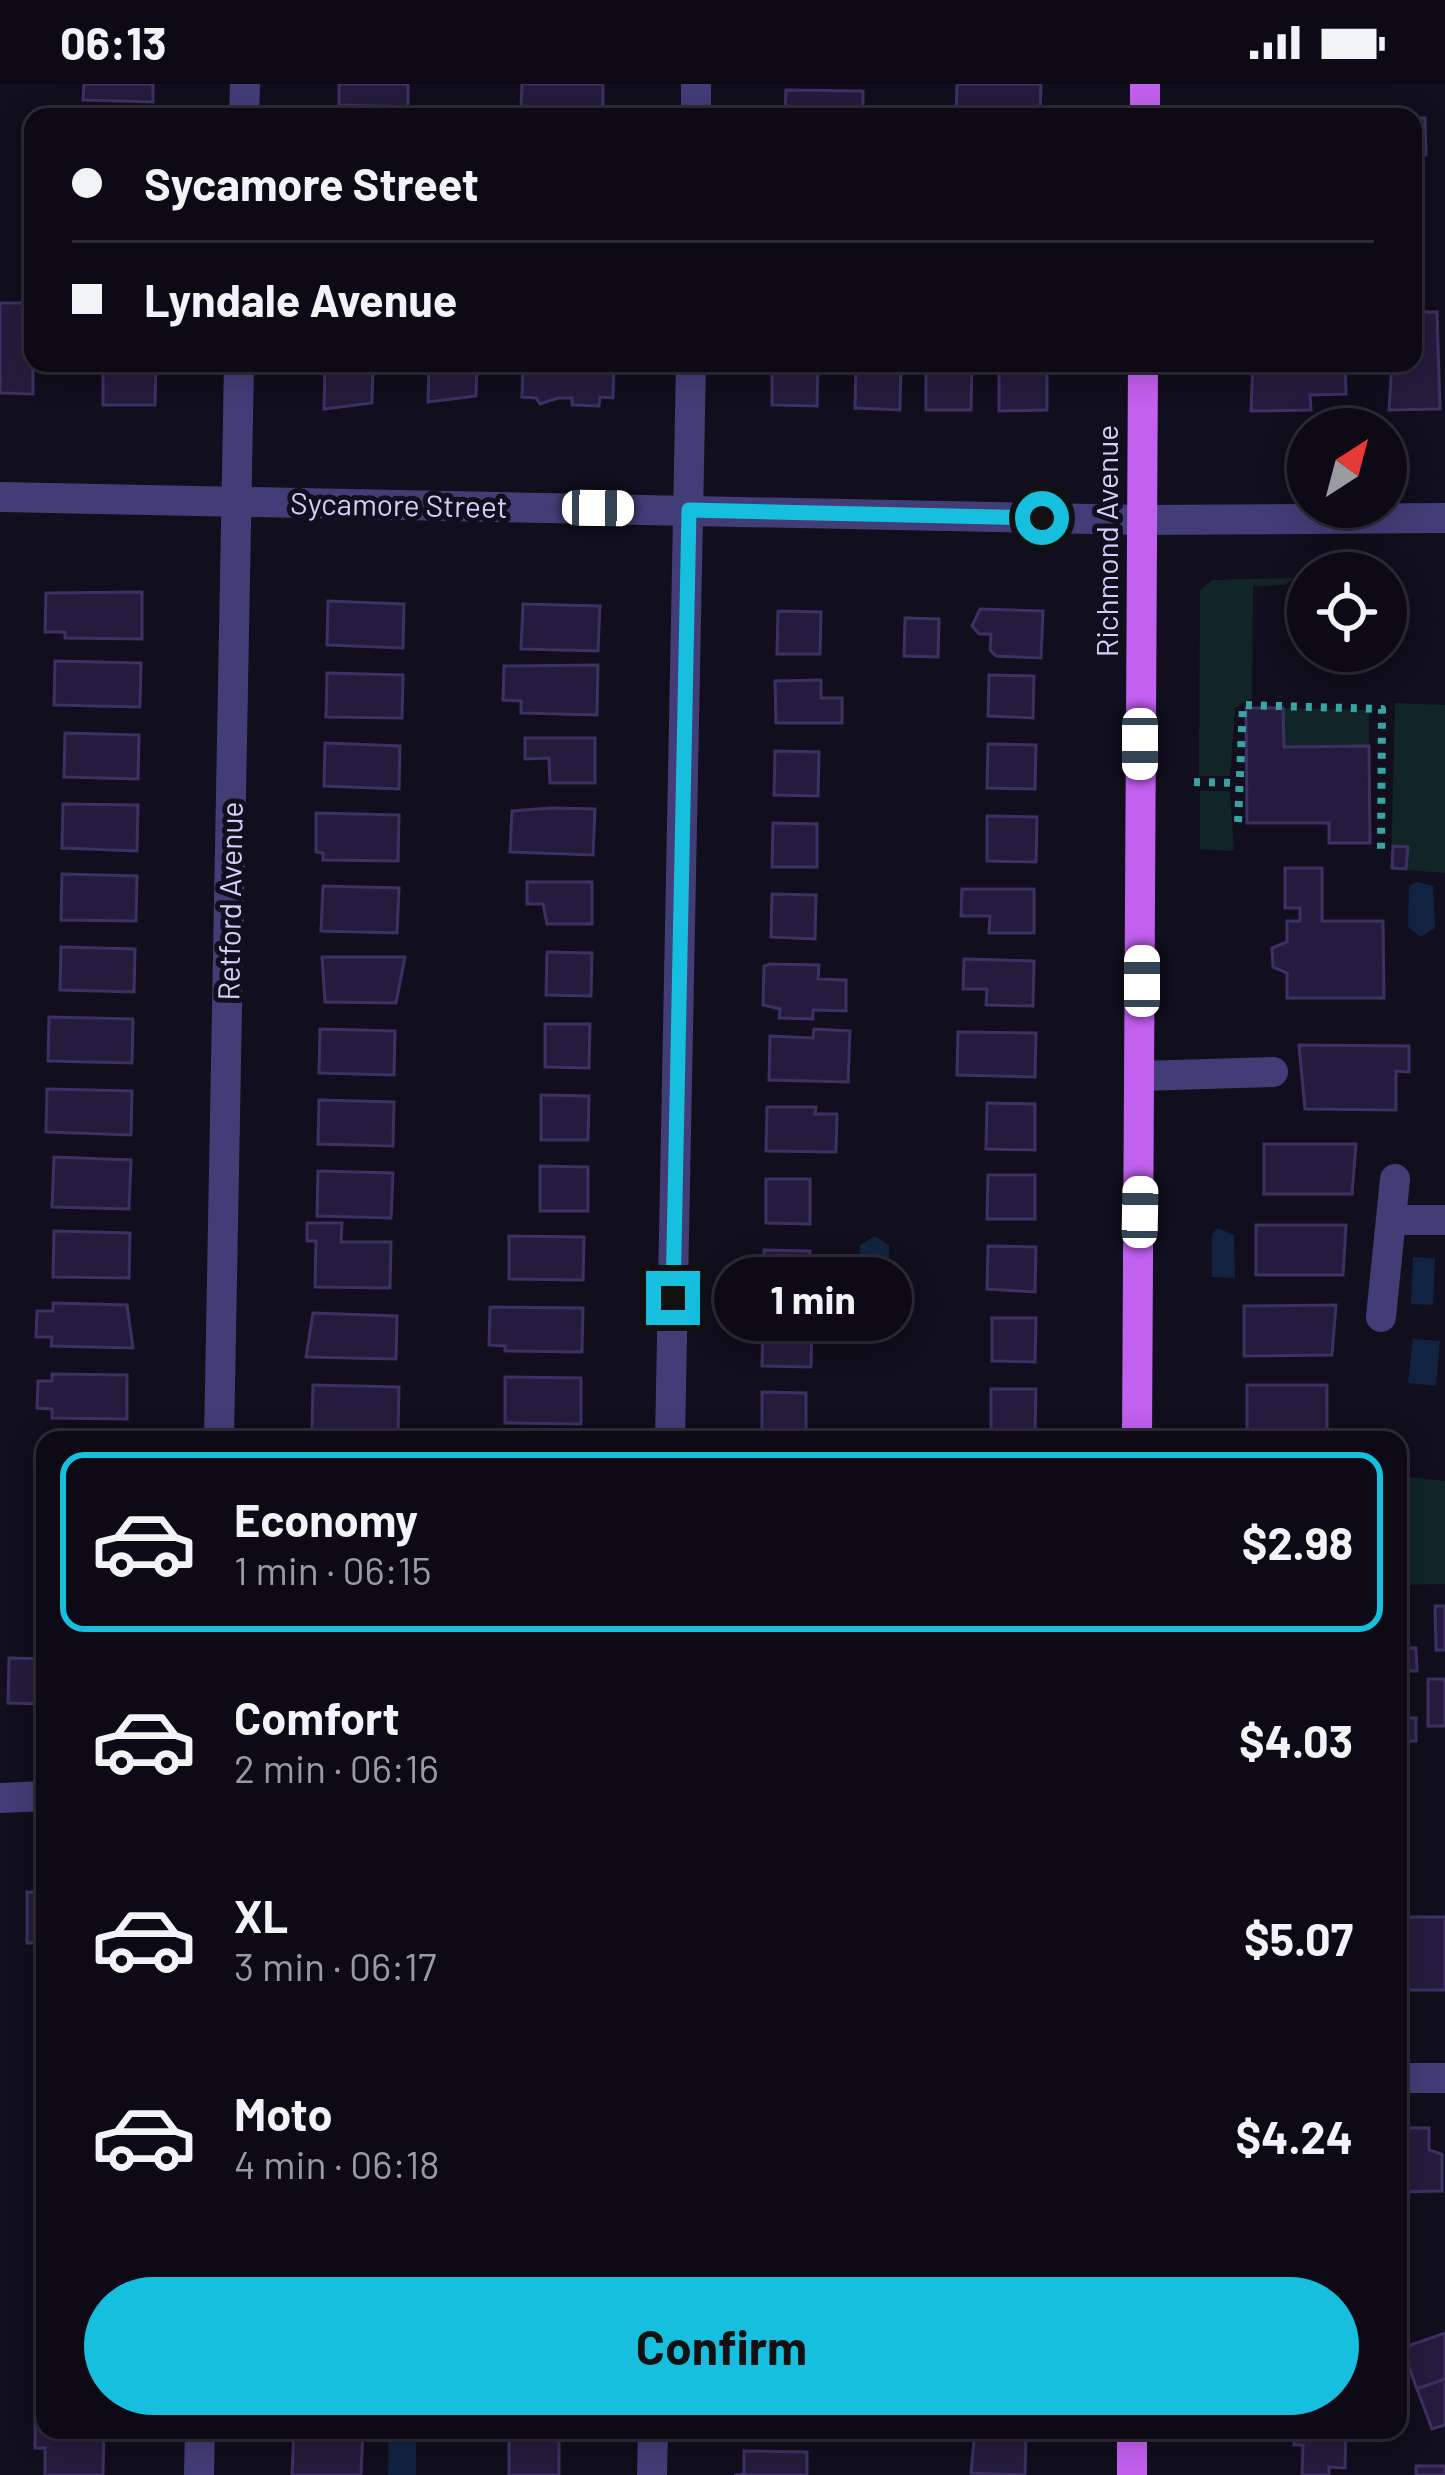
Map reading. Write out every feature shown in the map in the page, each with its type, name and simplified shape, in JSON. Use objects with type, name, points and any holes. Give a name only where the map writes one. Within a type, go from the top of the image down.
[{"type":"main road","name":"Richmond Avenue","points":[[1137,1431],[1143,372]]},
{"type":"main road","points":[[1132,2439],[1132,2475]]},
{"type":"street","name":"Retford Avenue","points":[[219,1431],[239,372]]},
{"type":"street","points":[[670,1431],[691,372]]},
{"type":"street","name":"Sycamore Street","points":[[0,497],[1142,520],[1445,518]]},
{"type":"street","points":[[1142,1076],[1273,1072]]},
{"type":"street","points":[[1382,1317],[1395,1179]]},
{"type":"street","points":[[1392,1220],[1445,1220]]},
{"type":"street","points":[[0,1798],[36,1796]]},
{"type":"street","points":[[1407,2078],[1445,2078]]},
{"type":"street","points":[[200,2439],[200,2475]]},
{"type":"street","points":[[652,2475],[653,2439]]},
{"type":"path","points":[[1238,822],[1239,712],[1248,703],[1382,709],[1381,852]]},
{"type":"path","points":[[1195,782],[1238,783]]},
{"type":"green space","points":[[1287,578],[1285,585],[1253,586],[1252,698],[1235,708],[1230,776],[1199,776],[1200,590],[1212,580]]},
{"type":"green space","points":[[1395,703],[1445,705],[1445,873],[1391,869]]},
{"type":"green space","points":[[1283,708],[1369,710],[1369,746],[1284,747]]},
{"type":"green space","points":[[1200,791],[1230,791],[1234,851],[1200,849]]},
{"type":"green space","points":[[1407,1477],[1445,1481],[1445,1584],[1407,1585]]},
{"type":"water","points":[[1417,882],[1433,886],[1435,928],[1421,937],[1408,927],[1409,886]]},
{"type":"water","points":[[1218,1228],[1234,1235],[1235,1278],[1212,1277],[1212,1234]]},
{"type":"water","points":[[875,1236],[889,1245],[889,1279],[876,1289],[860,1279],[860,1245]]},
{"type":"water","points":[[1413,1257],[1435,1258],[1433,1305],[1411,1304]]},
{"type":"water","points":[[1413,1339],[1440,1341],[1436,1386],[1408,1383]]},
{"type":"water","points":[[389,2439],[416,2439],[416,2475],[388,2475]]},
{"type":"building","points":[[84,84],[153,84],[153,102],[83,100]]},
{"type":"building","points":[[339,84],[408,84],[408,107],[339,105]]},
{"type":"building","points":[[522,84],[603,84],[603,108],[521,108]]},
{"type":"building","points":[[957,84],[1041,84],[1040,108],[956,108]]},
{"type":"building","points":[[786,90],[863,91],[863,108],[785,108]]},
{"type":"building","points":[[1422,118],[1425,118],[1426,155],[1422,155]]},
{"type":"building","points":[[0,303],[24,303],[24,372],[33,372],[33,394],[0,393]]},
{"type":"building","points":[[1422,312],[1437,312],[1440,409],[1389,408],[1391,372],[1422,372]]},
{"type":"building","points":[[103,372],[156,372],[155,405],[103,405]]},
{"type":"building","points":[[325,372],[373,372],[372,403],[324,409]]},
{"type":"building","points":[[429,372],[477,372],[476,396],[428,402]]},
{"type":"building","points":[[523,372],[614,372],[613,398],[600,397],[599,406],[572,405],[572,398],[540,404],[536,398],[522,397]]},
{"type":"building","points":[[772,372],[818,372],[817,406],[772,405]]},
{"type":"building","points":[[856,372],[901,372],[900,410],[855,408]]},
{"type":"building","points":[[926,372],[972,372],[971,410],[926,410]]},
{"type":"building","points":[[999,372],[1047,372],[1047,410],[999,411]]},
{"type":"building","points":[[1253,372],[1345,372],[1346,394],[1310,395],[1311,408],[1251,411]]},
{"type":"building","points":[[142,592],[142,639],[65,638],[65,632],[45,632],[46,593]]},
{"type":"building","points":[[328,601],[404,604],[403,648],[327,645]]},
{"type":"building","points":[[523,604],[600,606],[598,651],[521,649]]},
{"type":"building","points":[[980,609],[1043,611],[1041,658],[996,656],[990,650],[991,634],[979,634],[972,626]]},
{"type":"building","points":[[778,611],[821,612],[820,654],[777,654]]},
{"type":"building","points":[[905,618],[939,619],[938,657],[904,656]]},
{"type":"building","points":[[55,661],[141,663],[140,707],[54,705]]},
{"type":"building","points":[[598,665],[597,715],[521,713],[521,701],[503,700],[504,666]]},
{"type":"building","points":[[327,673],[403,675],[402,718],[326,717]]},
{"type":"building","points":[[989,675],[1034,676],[1033,718],[988,716]]},
{"type":"building","points":[[821,680],[821,698],[842,698],[842,723],[776,723],[775,681]]},
{"type":"building","points":[[1246,708],[1283,708],[1284,747],[1369,746],[1370,843],[1329,843],[1329,823],[1247,823]]},
{"type":"building","points":[[65,733],[139,735],[138,779],[64,777]]},
{"type":"building","points":[[525,738],[595,738],[595,783],[550,783],[549,758],[525,759]]},
{"type":"building","points":[[325,743],[400,746],[399,789],[324,786]]},
{"type":"building","points":[[988,744],[1036,745],[1035,789],[987,788]]},
{"type":"building","points":[[775,751],[819,752],[818,796],[774,795]]},
{"type":"building","points":[[63,804],[138,805],[137,851],[62,848]]},
{"type":"building","points":[[595,809],[593,855],[510,852],[512,811]]},
{"type":"building","points":[[316,813],[399,815],[398,861],[323,860],[323,853],[316,852]]},
{"type":"building","points":[[987,816],[1037,817],[1036,862],[987,861]]},
{"type":"building","points":[[773,823],[817,824],[817,867],[772,867]]},
{"type":"building","points":[[1393,846],[1408,847],[1406,869],[1392,868]]},
{"type":"building","points":[[1285,868],[1322,868],[1322,921],[1383,921],[1384,998],[1287,998],[1287,973],[1273,967],[1272,948],[1287,942],[1287,921],[1300,921],[1300,908],[1285,908]]},
{"type":"building","points":[[62,874],[137,876],[136,921],[61,920]]},
{"type":"building","points":[[527,882],[592,882],[592,924],[547,924],[543,904],[527,904]]},
{"type":"building","points":[[323,886],[399,888],[397,933],[321,931]]},
{"type":"building","points":[[962,889],[1034,889],[1034,933],[989,933],[990,916],[961,916]]},
{"type":"building","points":[[772,894],[816,895],[815,939],[771,937]]},
{"type":"building","points":[[61,947],[135,949],[134,992],[60,990]]},
{"type":"building","points":[[547,952],[592,953],[591,996],[546,995]]},
{"type":"building","points":[[322,957],[405,957],[396,1003],[325,1002]]},
{"type":"building","points":[[964,959],[1034,961],[1033,1006],[986,1005],[987,989],[963,989]]},
{"type":"building","points":[[819,965],[818,979],[846,980],[846,1011],[813,1010],[813,1019],[779,1018],[780,1009],[763,1005],[764,966]]},
{"type":"building","points":[[49,1017],[133,1019],[132,1063],[48,1061]]},
{"type":"building","points":[[545,1024],[590,1024],[589,1068],[545,1067]]},
{"type":"building","points":[[320,1029],[395,1031],[394,1075],[319,1073]]},
{"type":"building","points":[[814,1029],[850,1031],[848,1082],[769,1080],[770,1036],[813,1038]]},
{"type":"building","points":[[958,1032],[1036,1033],[1035,1077],[957,1075]]},
{"type":"building","points":[[1299,1045],[1409,1046],[1409,1072],[1396,1071],[1396,1110],[1305,1109]]},
{"type":"building","points":[[47,1089],[132,1091],[131,1135],[46,1132]]},
{"type":"building","points":[[541,1095],[589,1096],[588,1140],[541,1140]]},
{"type":"building","points":[[319,1100],[394,1102],[393,1146],[318,1144]]},
{"type":"building","points":[[987,1103],[1035,1104],[1035,1150],[986,1149]]},
{"type":"building","points":[[767,1107],[816,1107],[815,1114],[837,1114],[836,1152],[766,1151]]},
{"type":"building","points":[[1264,1144],[1356,1144],[1352,1194],[1264,1194]]},
{"type":"building","points":[[54,1157],[131,1160],[129,1209],[52,1207]]},
{"type":"building","points":[[540,1166],[588,1167],[588,1211],[540,1211]]},
{"type":"building","points":[[318,1171],[393,1173],[391,1218],[317,1216]]},
{"type":"building","points":[[988,1175],[1035,1175],[1035,1219],[987,1219]]},
{"type":"building","points":[[766,1179],[810,1179],[810,1224],[766,1223]]},
{"type":"building","points":[[307,1223],[342,1223],[341,1242],[391,1242],[390,1288],[315,1287],[316,1241],[307,1241]]},
{"type":"building","points":[[1256,1225],[1346,1225],[1343,1275],[1256,1275]]},
{"type":"building","points":[[54,1231],[130,1233],[129,1278],[53,1277]]},
{"type":"building","points":[[509,1236],[584,1237],[583,1280],[509,1279]]},
{"type":"building","points":[[988,1246],[1036,1247],[1035,1292],[987,1289]]},
{"type":"building","points":[[764,1250],[810,1251],[810,1259],[838,1259],[838,1290],[763,1294]]},
{"type":"building","points":[[53,1303],[127,1305],[133,1348],[51,1346],[52,1337],[36,1337],[37,1311],[53,1311]]},
{"type":"building","points":[[1336,1305],[1332,1355],[1244,1356],[1244,1306]]},
{"type":"building","points":[[490,1307],[583,1308],[582,1352],[505,1351],[505,1346],[489,1345]]},
{"type":"building","points":[[313,1313],[397,1316],[396,1359],[306,1357]]},
{"type":"building","points":[[992,1318],[1036,1318],[1035,1362],[992,1361]]},
{"type":"building","points":[[763,1321],[812,1322],[811,1367],[762,1366]]},
{"type":"building","points":[[52,1374],[127,1375],[127,1419],[52,1418],[52,1409],[37,1408],[38,1381],[52,1381]]},
{"type":"building","points":[[505,1377],[581,1378],[581,1424],[505,1423]]},
{"type":"building","points":[[313,1385],[399,1387],[398,1430],[312,1429]]},
{"type":"building","points":[[1247,1385],[1327,1385],[1327,1431],[1247,1431]]},
{"type":"building","points":[[991,1389],[1036,1389],[1035,1431],[991,1431]]},
{"type":"building","points":[[762,1392],[806,1393],[806,1431],[762,1431]]},
{"type":"building","points":[[1435,1606],[1445,1606],[1445,1650],[1436,1650]]},
{"type":"building","points":[[1407,1648],[1416,1648],[1417,1671],[1407,1671]]},
{"type":"building","points":[[9,1658],[36,1659],[36,1704],[8,1703]]},
{"type":"building","points":[[1428,1679],[1445,1679],[1445,1726],[1428,1726]]},
{"type":"building","points":[[1407,1718],[1416,1718],[1416,1741],[1407,1741]]},
{"type":"building","points":[[27,1892],[36,1892],[36,1943],[27,1943]]},
{"type":"building","points":[[1407,1917],[1445,1917],[1445,1990],[1407,1990]]},
{"type":"building","points":[[1407,2128],[1429,2128],[1429,2150],[1442,2154],[1442,2191],[1407,2192]]},
{"type":"building","points":[[1445,2333],[1445,2379],[1417,2389],[1407,2346]]},
{"type":"building","points":[[1445,2379],[1445,2425],[1432,2429],[1417,2389]]},
{"type":"building","points":[[35,2417],[36,2439],[104,2439],[103,2475],[45,2475],[45,2448],[35,2448]]},
{"type":"building","points":[[294,2439],[363,2439],[361,2475],[292,2475]]},
{"type":"building","points":[[509,2439],[559,2439],[559,2475],[509,2475]]},
{"type":"building","points":[[974,2439],[1026,2439],[1025,2475],[971,2473]]},
{"type":"building","points":[[1294,2439],[1346,2439],[1345,2468],[1329,2467],[1329,2475],[1302,2475],[1303,2445],[1294,2445]]},
{"type":"building","points":[[744,2451],[807,2452],[807,2475],[734,2475],[744,2474]]},
{"type":"building","points":[[1416,2466],[1445,2466],[1445,2475],[1416,2475]]},
{"type":"route","points":[[673,1298],[689,510],[1042,518]]}]
